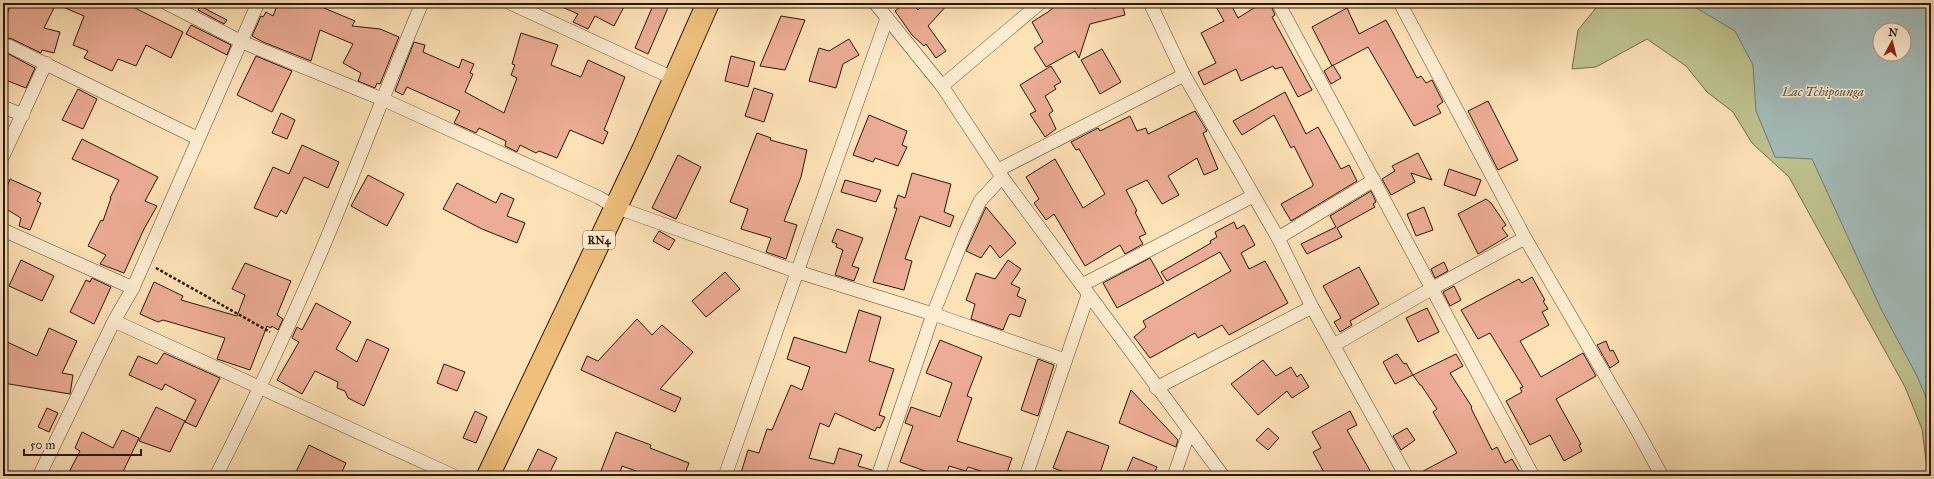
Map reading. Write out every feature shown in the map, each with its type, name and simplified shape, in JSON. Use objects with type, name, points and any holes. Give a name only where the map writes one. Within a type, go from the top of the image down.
[{"type":"highway","name":"RN4","points":[[488,476],[675,79],[708,3]]},
{"type":"street","points":[[166,3],[242,42],[382,99],[598,196],[615,206],[798,272],[934,314],[1065,360]]},
{"type":"street","points":[[39,476],[114,321],[133,288],[197,138],[242,42],[258,3]]},
{"type":"street","points":[[216,476],[260,388],[336,216],[422,3]]},
{"type":"street","points":[[510,3],[675,79]]},
{"type":"street","points":[[942,86],[1040,3]]},
{"type":"street","points":[[1150,3],[1184,75],[1278,238],[1312,307],[1406,476]]},
{"type":"street","points":[[1278,3],[1533,476]]},
{"type":"street","points":[[1400,3],[1525,238],[1662,476]]},
{"type":"street","points":[[883,9],[942,86],[1000,173],[1156,388],[1223,476]]},
{"type":"street","points":[[725,476],[798,272],[883,9]]},
{"type":"street","points":[[9,46],[197,138]]},
{"type":"street","points":[[3,156],[46,63]]},
{"type":"street","points":[[878,476],[934,314],[980,201],[1000,173],[1184,75]]},
{"type":"street","points":[[3,107],[23,115]]},
{"type":"street","points":[[1278,238],[1374,180]]},
{"type":"street","points":[[1026,476],[1065,360],[1085,290],[1253,196]]},
{"type":"street","points":[[3,230],[133,288]]},
{"type":"street","points":[[1334,345],[1431,289],[1525,238]]},
{"type":"street","points":[[1156,388],[1312,307]]},
{"type":"street","points":[[114,321],[454,476]]},
{"type":"street","points":[[1174,476],[1189,432]]},
{"type":"path","points":[[143,262],[282,338]]},
{"type":"green space","points":[[1600,3],[1704,3],[1733,21],[1819,151],[1931,375],[1931,476],[1928,476],[1922,429],[1905,387],[1789,177],[1752,143],[1733,112],[1707,92],[1686,66],[1647,39],[1596,67],[1572,69],[1578,30]]},
{"type":"water","name":"Lac Tchipounga","points":[[1688,3],[1931,3],[1931,409],[1917,376],[1881,309],[1812,159],[1775,157],[1756,111],[1753,65],[1735,31]]},
{"type":"building","points":[[11,3],[135,3],[133,7],[183,32],[171,58],[146,45],[136,66],[118,59],[112,71],[84,58],[88,51],[73,45],[84,16],[56,4],[44,28],[60,32],[54,53],[42,50],[41,53],[8,38],[3,41],[3,26]]},
{"type":"building","points":[[278,3],[312,3],[355,21],[352,26],[380,29],[399,37],[380,84],[377,83],[375,88],[358,81],[361,73],[343,63],[353,44],[320,30],[311,61],[263,42],[252,36],[261,16],[263,17],[266,12],[273,16]]},
{"type":"building","points":[[553,3],[626,3],[614,26],[595,16],[588,29],[573,22],[578,14]]},
{"type":"building","points":[[654,3],[670,3],[648,54],[635,48]]},
{"type":"building","points":[[905,3],[911,3],[918,10],[924,3],[949,3],[928,26],[946,51],[936,58],[926,44],[924,46],[912,35],[895,11]]},
{"type":"building","points":[[1059,3],[1077,3],[1095,8],[1114,3],[1122,3],[1125,15],[1090,24],[1079,58],[1075,51],[1046,67],[1034,48],[1043,42],[1032,22]]},
{"type":"building","points":[[1214,3],[1230,3],[1238,18],[1262,3],[1270,3],[1275,15],[1272,17],[1312,90],[1298,97],[1282,67],[1275,69],[1273,66],[1241,81],[1236,69],[1204,85],[1198,72],[1216,63],[1201,33],[1224,21]]},
{"type":"building","points":[[200,6],[227,20],[224,24],[198,10]]},
{"type":"building","points":[[1347,8],[1359,34],[1386,20],[1417,78],[1421,76],[1426,83],[1432,80],[1443,102],[1437,106],[1441,113],[1414,126],[1368,47],[1332,66],[1312,27]]},
{"type":"building","points":[[781,16],[805,20],[785,70],[760,66]]},
{"type":"building","points":[[191,25],[231,45],[227,55],[186,34]]},
{"type":"building","points":[[521,33],[558,45],[551,65],[581,77],[588,60],[625,77],[604,130],[608,132],[603,144],[570,130],[557,158],[539,151],[536,153],[520,145],[517,152],[505,146],[506,141],[479,128],[476,133],[454,123],[460,111],[407,87],[403,95],[395,91],[414,42],[425,45],[423,52],[459,68],[462,59],[474,64],[470,73],[473,74],[465,92],[504,113],[517,78],[511,75],[515,65],[512,64]]},
{"type":"building","points":[[849,39],[859,55],[843,64],[836,88],[809,81],[819,48],[829,51]]},
{"type":"building","points":[[1102,49],[1121,82],[1100,94],[1081,60]]},
{"type":"building","points":[[3,51],[35,68],[26,88],[3,79]]},
{"type":"building","points":[[256,56],[292,71],[272,112],[237,95]]},
{"type":"building","points":[[731,56],[755,62],[748,87],[725,81]]},
{"type":"building","points":[[1333,65],[1341,78],[1331,84],[1324,71]]},
{"type":"building","points":[[1051,66],[1061,82],[1054,86],[1056,89],[1045,96],[1053,111],[1049,114],[1056,129],[1045,137],[1030,114],[1036,111],[1020,85]]},
{"type":"building","points":[[754,88],[773,94],[764,122],[745,116]]},
{"type":"building","points":[[78,89],[97,99],[83,129],[62,120]]},
{"type":"building","points":[[1285,92],[1306,134],[1318,127],[1341,169],[1349,165],[1357,181],[1291,221],[1281,204],[1313,186],[1294,146],[1291,148],[1274,115],[1242,135],[1233,121]]},
{"type":"building","points":[[1488,101],[1518,160],[1498,170],[1468,111]]},
{"type":"building","points":[[1195,111],[1207,131],[1203,133],[1218,169],[1204,175],[1197,158],[1168,176],[1179,195],[1162,204],[1147,180],[1126,190],[1137,211],[1135,212],[1146,234],[1139,237],[1143,244],[1125,254],[1120,245],[1085,266],[1054,214],[1046,220],[1034,203],[1039,199],[1026,177],[1055,159],[1083,208],[1105,194],[1079,149],[1076,150],[1071,142],[1098,128],[1100,131],[1130,116],[1137,131],[1146,128],[1148,134]]},
{"type":"building","points":[[281,113],[295,120],[287,139],[272,133]]},
{"type":"building","points":[[869,115],[907,131],[902,145],[907,147],[898,166],[875,158],[873,162],[853,155]]},
{"type":"building","points":[[757,133],[771,138],[770,140],[807,150],[801,177],[784,221],[797,225],[786,259],[766,252],[771,238],[741,229],[748,209],[730,202]]},
{"type":"building","points":[[82,139],[158,177],[145,201],[157,206],[144,229],[124,273],[100,264],[106,255],[88,246],[101,220],[103,221],[110,198],[119,180],[72,159]]},
{"type":"building","points":[[302,145],[339,162],[328,188],[304,177],[286,214],[281,210],[277,217],[254,208],[273,167],[289,174]]},
{"type":"building","points":[[1418,153],[1432,180],[1411,173],[1415,182],[1391,195],[1382,179],[1395,171],[1392,166]]},
{"type":"building","points":[[678,155],[701,167],[676,219],[652,208]]},
{"type":"building","points":[[1449,169],[1481,180],[1475,196],[1444,185]]},
{"type":"building","points":[[912,173],[951,184],[944,212],[954,216],[950,227],[920,216],[905,259],[912,261],[904,290],[873,282],[897,208],[894,208],[898,195],[905,198]]},
{"type":"building","points":[[368,175],[404,194],[387,226],[351,206]]},
{"type":"building","points":[[10,179],[41,193],[37,201],[41,203],[30,230],[19,226],[21,218],[3,207],[3,197]]},
{"type":"building","points":[[845,180],[881,190],[876,202],[841,192]]},
{"type":"building","points":[[457,183],[496,203],[501,193],[514,199],[507,216],[525,223],[517,243],[482,229],[443,209]]},
{"type":"building","points":[[1371,191],[1376,202],[1373,204],[1375,207],[1337,228],[1342,237],[1307,254],[1301,244],[1336,227],[1330,216]]},
{"type":"building","points":[[1486,199],[1491,203],[1506,225],[1502,228],[1508,236],[1478,254],[1458,214]]},
{"type":"building","points":[[986,207],[1016,243],[1000,258],[990,245],[981,258],[966,251]]},
{"type":"building","points":[[1424,207],[1433,230],[1416,236],[1407,214]]},
{"type":"building","points":[[1234,222],[1237,229],[1244,225],[1255,245],[1241,253],[1249,269],[1265,261],[1288,303],[1229,335],[1222,325],[1198,338],[1195,333],[1150,358],[1134,337],[1146,327],[1143,321],[1231,271],[1220,252],[1167,281],[1161,272],[1211,243],[1210,241],[1217,237],[1215,232]]},
{"type":"building","points":[[837,229],[863,238],[852,266],[859,268],[854,281],[835,275],[843,250],[836,247],[837,244],[832,242]]},
{"type":"building","points":[[659,231],[675,240],[669,250],[653,241]]},
{"type":"building","points":[[1150,258],[1164,283],[1117,308],[1103,283]]},
{"type":"building","points":[[21,260],[54,276],[42,301],[9,286]]},
{"type":"building","points":[[1008,260],[1021,269],[1011,284],[1020,288],[1017,296],[1026,300],[1020,317],[1011,314],[1009,315],[1003,330],[971,319],[975,304],[966,300],[976,273],[995,279]]},
{"type":"building","points":[[1444,262],[1448,271],[1435,278],[1431,269]]},
{"type":"building","points":[[245,263],[291,281],[277,315],[283,319],[278,330],[272,326],[271,328],[267,326],[250,370],[217,359],[225,338],[163,320],[158,322],[140,314],[154,282],[183,296],[181,300],[237,316],[245,295],[232,289]]},
{"type":"building","points":[[1359,267],[1379,304],[1350,321],[1352,325],[1340,332],[1334,322],[1341,318],[1323,286]]},
{"type":"building","points":[[725,272],[740,289],[706,317],[692,301]]},
{"type":"building","points":[[1532,277],[1545,300],[1543,301],[1548,309],[1542,312],[1549,325],[1520,341],[1541,377],[1583,353],[1596,376],[1556,399],[1581,444],[1579,445],[1582,451],[1564,461],[1550,435],[1530,445],[1506,401],[1522,392],[1520,388],[1523,387],[1490,333],[1478,339],[1461,310],[1519,279],[1522,283]]},
{"type":"building","points":[[92,278],[111,287],[94,324],[70,312],[86,280],[90,282]]},
{"type":"building","points":[[1454,286],[1461,300],[1450,306],[1443,292]]},
{"type":"building","points":[[316,303],[351,322],[336,349],[357,362],[367,339],[389,349],[364,406],[348,398],[345,391],[337,388],[338,382],[315,371],[302,394],[277,380],[299,342],[292,338],[297,327],[302,330]]},
{"type":"building","points":[[1427,308],[1439,332],[1418,342],[1406,318]]},
{"type":"building","points":[[859,310],[881,317],[869,361],[894,369],[879,415],[885,417],[880,428],[877,427],[875,431],[835,413],[829,427],[820,423],[809,458],[834,464],[839,448],[862,455],[858,466],[872,470],[870,476],[740,476],[748,450],[759,453],[767,429],[772,430],[791,385],[802,390],[810,367],[787,359],[794,337],[846,353]]},
{"type":"building","points":[[637,319],[652,335],[662,325],[693,352],[660,389],[681,398],[675,412],[581,370],[587,356],[598,361]]},
{"type":"building","points":[[49,328],[77,341],[62,373],[73,375],[70,394],[3,383],[3,340],[37,356]]},
{"type":"building","points":[[940,340],[982,357],[967,396],[972,398],[957,441],[1012,458],[1006,476],[997,476],[968,467],[966,471],[949,466],[946,476],[939,476],[900,462],[913,426],[905,423],[911,407],[940,417],[952,383],[926,373]]},
{"type":"building","points":[[1606,341],[1610,351],[1613,350],[1619,362],[1610,368],[1597,345]]},
{"type":"building","points":[[164,353],[220,378],[196,427],[185,422],[196,400],[165,384],[162,390],[129,375],[138,356],[157,364]]},
{"type":"building","points":[[1397,354],[1404,364],[1406,363],[1413,375],[1395,384],[1383,362]]},
{"type":"building","points":[[1456,354],[1463,366],[1450,373],[1472,407],[1471,408],[1492,450],[1497,447],[1505,463],[1512,459],[1522,476],[1414,476],[1457,453],[1433,412],[1437,409],[1413,375]]},
{"type":"building","points":[[1038,359],[1054,365],[1038,416],[1021,410]]},
{"type":"building","points":[[1263,360],[1276,376],[1291,367],[1297,377],[1301,374],[1309,387],[1292,398],[1287,391],[1258,415],[1231,384]]},
{"type":"building","points":[[444,364],[465,372],[457,391],[437,383]]},
{"type":"building","points":[[1131,390],[1178,440],[1176,447],[1119,423]]},
{"type":"building","points":[[156,407],[185,421],[170,452],[139,441]]},
{"type":"building","points":[[47,408],[58,413],[49,432],[38,427]]},
{"type":"building","points":[[475,411],[487,417],[476,443],[463,438]]},
{"type":"building","points":[[1350,411],[1357,425],[1347,430],[1373,476],[1326,476],[1313,452],[1321,448],[1312,432]]},
{"type":"building","points":[[1268,428],[1279,438],[1268,450],[1256,440]]},
{"type":"building","points":[[1407,428],[1415,440],[1401,450],[1393,436]]},
{"type":"building","points":[[122,430],[139,438],[121,476],[67,476],[80,451],[75,448],[82,432],[113,448]]},
{"type":"building","points":[[1067,431],[1109,446],[1099,476],[1076,476],[1053,468]]},
{"type":"building","points":[[616,432],[651,445],[650,448],[689,463],[684,476],[650,476],[622,466],[619,476],[599,476]]},
{"type":"building","points":[[309,445],[346,463],[340,476],[294,476]]},
{"type":"building","points":[[538,449],[557,458],[548,476],[525,476]]},
{"type":"building","points":[[1133,457],[1157,467],[1153,476],[1125,476]]}]
